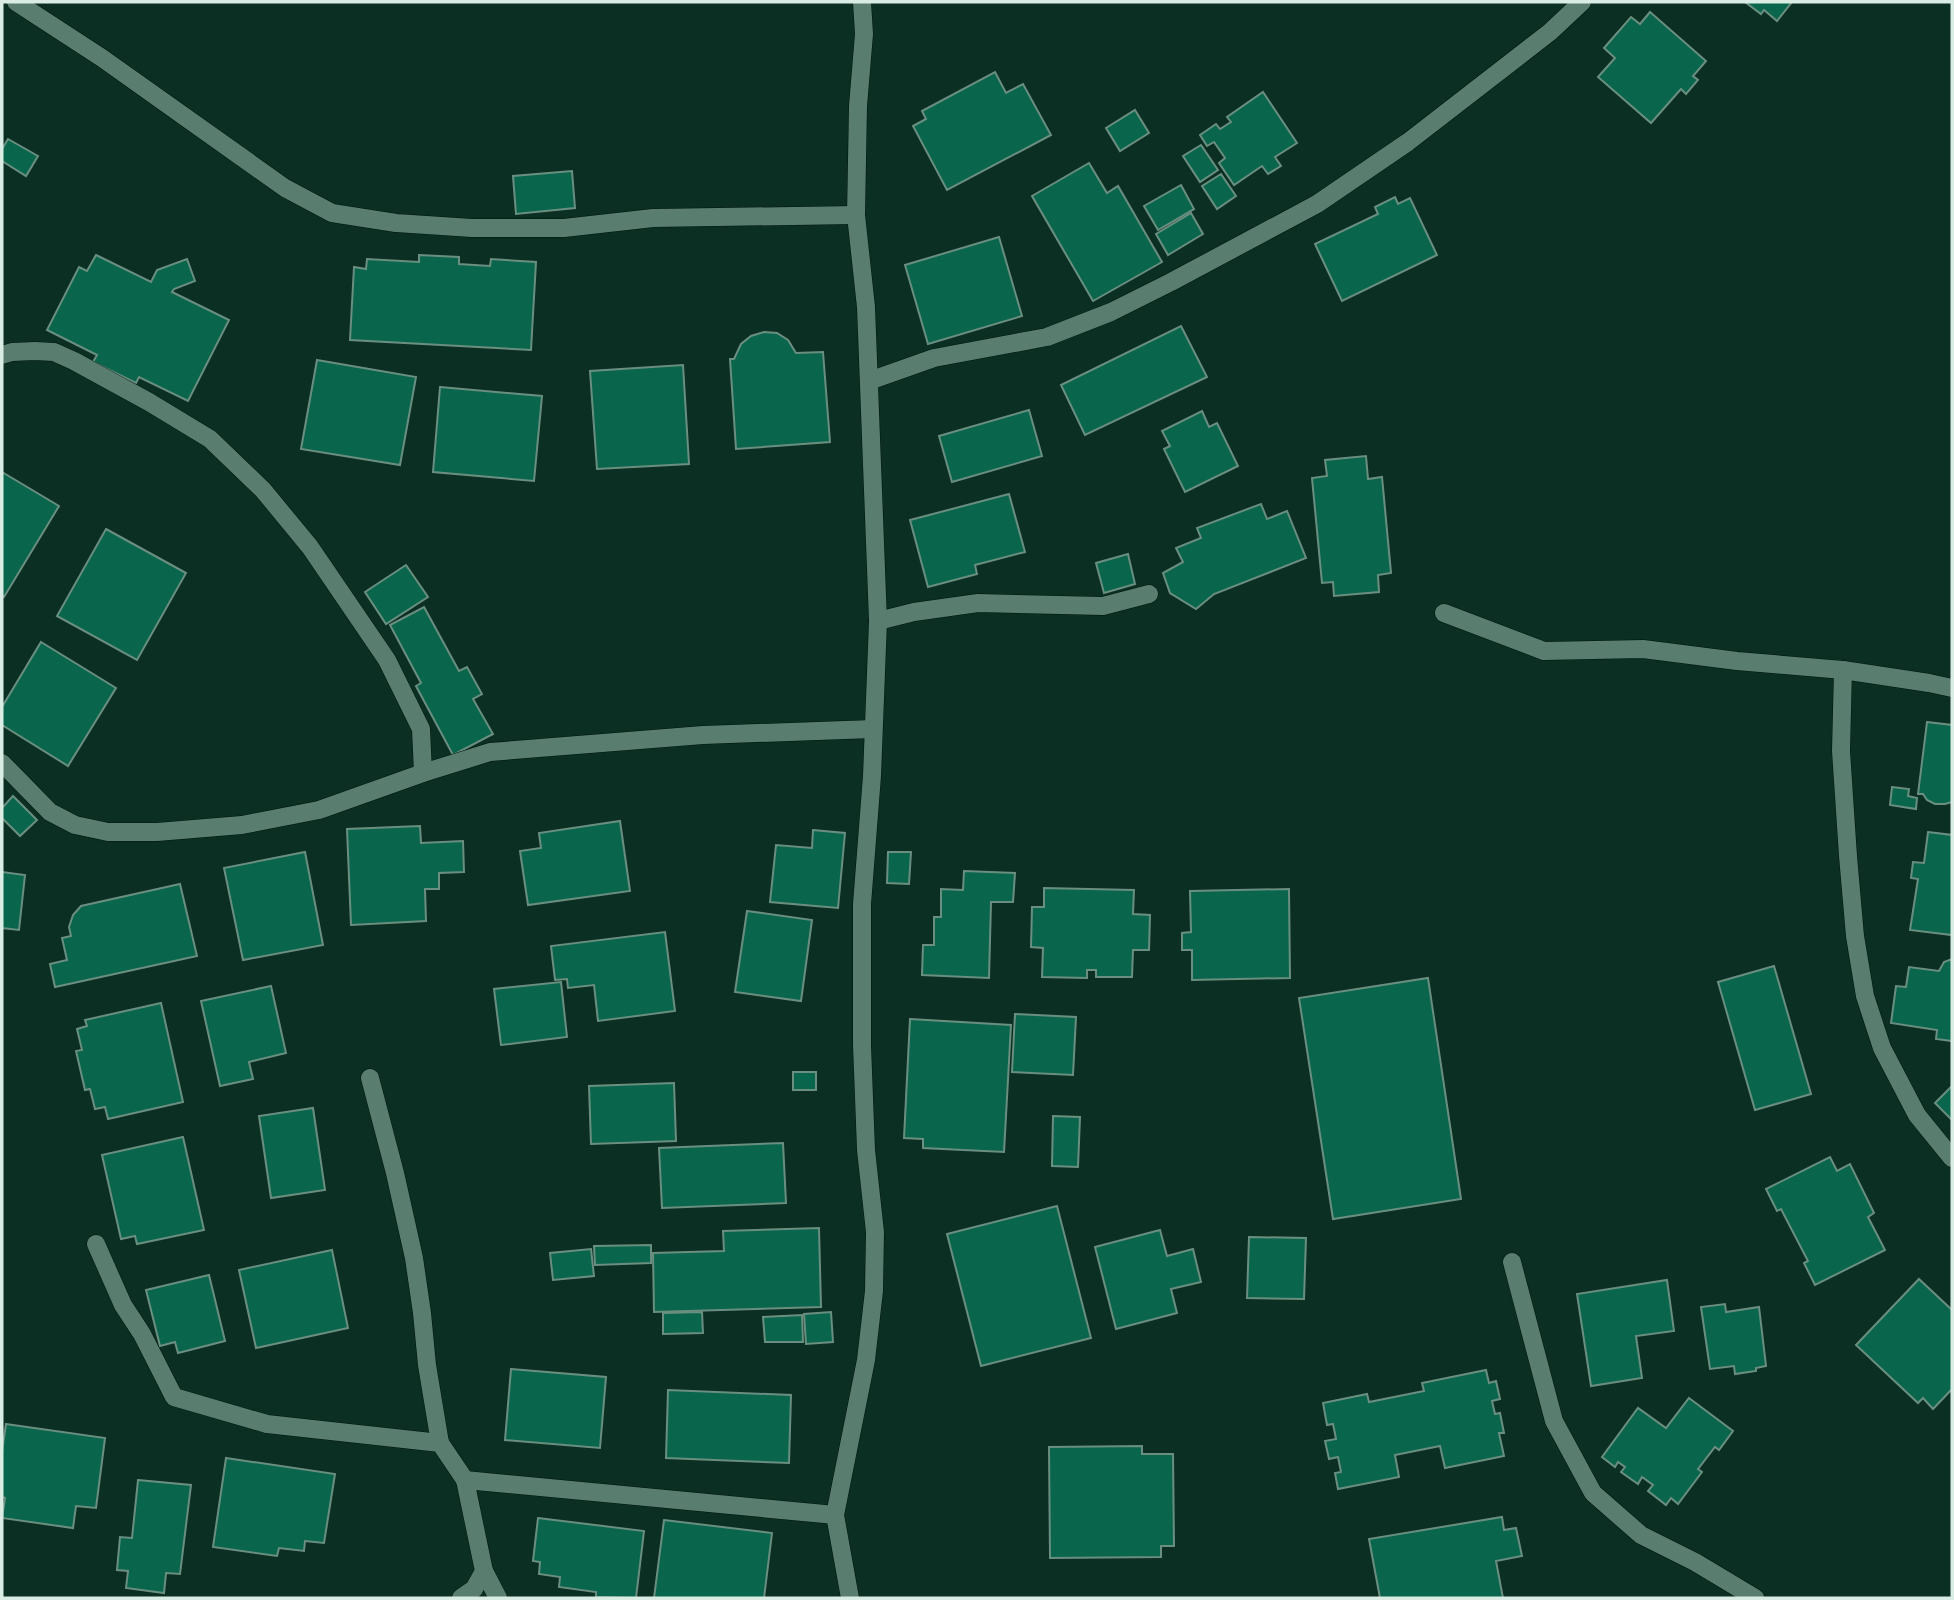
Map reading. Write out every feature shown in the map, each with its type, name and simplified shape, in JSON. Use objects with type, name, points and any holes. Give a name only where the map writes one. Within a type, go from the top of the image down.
[{"type":"street","points":[[16,2],[102,58],[285,188],[332,213],[396,223],[472,228],[564,228],[653,218],[856,215]]},
{"type":"street","points":[[850,1598],[835,1516],[866,1360],[874,1291],[874,1233],[866,1150],[862,1045],[862,904],[872,776],[878,621],[866,307],[856,215],[858,106],[864,34],[862,2]]},
{"type":"street","points":[[869,381],[934,358],[1046,337],[1111,312],[1171,282],[1317,204],[1408,142],[1550,32],[1581,2]]},
{"type":"street","points":[[2,355],[12,352],[54,352],[74,362],[149,402],[210,439],[263,490],[310,547],[387,660],[421,729],[423,773]]},
{"type":"street","points":[[878,621],[914,612],[978,604],[1103,606],[1149,594]]},
{"type":"street","points":[[1444,613],[1544,651],[1643,649],[1737,661],[1843,670],[1952,688]]},
{"type":"street","points":[[1843,670],[1842,751],[1847,843],[1854,936],[1865,996],[1882,1048],[1917,1115],[1952,1158]]},
{"type":"street","points":[[2,764],[50,812],[75,825],[108,832],[157,832],[242,825],[319,810],[490,752],[703,735],[873,729]]},
{"type":"street","points":[[369,1078],[395,1173],[414,1258],[440,1443],[466,1480],[484,1571],[498,1598]]},
{"type":"street","points":[[96,1244],[123,1305],[142,1334],[174,1397],[267,1424],[440,1443]]},
{"type":"street","points":[[1512,1262],[1554,1421],[1593,1493],[1641,1535],[1695,1562],[1755,1598]]},
{"type":"street","points":[[466,1480],[835,1516]]},
{"type":"street","points":[[461,1598],[474,1589],[484,1571]]},
{"type":"building","points":[[1745,2],[1792,2],[1777,21],[1764,10],[1761,14]]},
{"type":"building","points":[[1650,12],[1706,61],[1693,76],[1698,80],[1686,94],[1681,89],[1651,123],[1598,77],[1615,58],[1604,48],[1631,17],[1640,24]]},
{"type":"building","points":[[995,72],[1006,93],[1023,84],[1051,135],[947,190],[913,126],[926,119],[922,111]]},
{"type":"building","points":[[1263,92],[1297,143],[1275,157],[1281,166],[1268,174],[1262,166],[1234,185],[1219,163],[1225,158],[1214,142],[1207,146],[1200,135],[1216,124],[1220,129],[1231,122],[1227,117]]},
{"type":"building","points":[[1135,110],[1149,133],[1120,151],[1106,128]]},
{"type":"building","points":[[8,139],[38,156],[26,176],[2,161],[2,149]]},
{"type":"building","points":[[1201,145],[1218,170],[1200,182],[1183,156]]},
{"type":"building","points":[[1089,163],[1107,193],[1118,186],[1162,262],[1093,301],[1032,196]]},
{"type":"building","points":[[572,171],[575,208],[516,214],[513,176]]},
{"type":"building","points":[[1221,174],[1236,196],[1217,209],[1202,186]]},
{"type":"building","points":[[1181,185],[1194,209],[1158,230],[1144,206]]},
{"type":"building","points":[[1395,197],[1398,204],[1410,198],[1437,255],[1342,301],[1315,244],[1378,214],[1375,207]]},
{"type":"building","points":[[1191,213],[1203,234],[1168,255],[1156,234]]},
{"type":"building","points":[[999,237],[1022,316],[928,344],[905,265]]},
{"type":"building","points":[[96,255],[151,282],[157,270],[187,259],[195,281],[172,292],[229,320],[188,401],[139,377],[136,383],[93,362],[97,355],[47,330],[79,267],[87,271]]},
{"type":"building","points":[[419,255],[459,257],[459,264],[490,266],[491,259],[536,262],[531,350],[350,340],[354,267],[366,269],[367,259],[419,262]]},
{"type":"building","points":[[1181,326],[1207,377],[1085,435],[1061,385]]},
{"type":"building","points":[[764,332],[777,333],[788,340],[796,353],[823,352],[830,442],[736,449],[730,359],[734,359],[741,344],[751,336]]},
{"type":"building","points":[[317,360],[416,377],[400,465],[301,449]]},
{"type":"building","points":[[683,365],[689,464],[597,469],[590,371]]},
{"type":"building","points":[[440,387],[542,396],[534,481],[433,472]]},
{"type":"building","points":[[1029,410],[1042,456],[952,482],[939,436]]},
{"type":"building","points":[[1202,411],[1209,427],[1217,423],[1238,466],[1185,492],[1164,449],[1170,446],[1162,431]]},
{"type":"building","points":[[1366,456],[1368,479],[1382,477],[1391,573],[1378,575],[1379,592],[1334,596],[1333,582],[1322,583],[1312,478],[1327,476],[1325,460]]},
{"type":"building","points":[[2,472],[59,506],[4,597],[2,595]]},
{"type":"building","points":[[1009,494],[1025,552],[975,565],[977,574],[928,587],[910,520]]},
{"type":"building","points":[[1261,504],[1267,519],[1287,511],[1306,558],[1214,594],[1196,609],[1170,593],[1163,573],[1183,562],[1176,548],[1201,538],[1197,528]]},
{"type":"building","points":[[106,529],[186,573],[137,660],[57,616]]},
{"type":"building","points":[[1128,554],[1135,584],[1104,593],[1096,563]]},
{"type":"building","points":[[406,565],[428,597],[386,624],[365,592]]},
{"type":"building","points":[[424,607],[459,671],[467,667],[482,694],[473,699],[493,734],[453,755],[416,686],[421,683],[390,625]]},
{"type":"building","points":[[41,642],[116,688],[68,766],[2,725],[2,707]]},
{"type":"building","points":[[1927,722],[1952,725],[1952,802],[1945,804],[1935,804],[1923,794],[1918,794]]},
{"type":"building","points":[[1892,787],[1909,789],[1908,796],[1917,798],[1916,809],[1890,805]]},
{"type":"building","points":[[13,796],[37,820],[20,836],[2,818],[2,808]]},
{"type":"building","points":[[620,821],[630,891],[528,905],[520,851],[541,848],[539,833]]},
{"type":"building","points":[[420,826],[421,843],[463,841],[464,872],[439,873],[439,889],[425,889],[426,921],[351,925],[347,829]]},
{"type":"building","points":[[813,830],[845,833],[838,908],[770,902],[776,845],[812,848]]},
{"type":"building","points":[[1928,832],[1952,835],[1952,935],[1910,930],[1918,879],[1911,878],[1913,862],[1924,863]]},
{"type":"building","points":[[305,852],[323,945],[243,960],[224,868]]},
{"type":"building","points":[[888,852],[911,852],[909,884],[887,883]]},
{"type":"building","points":[[964,871],[1015,873],[1013,902],[991,902],[989,978],[922,975],[923,945],[934,945],[934,917],[941,917],[941,889],[963,890]]},
{"type":"building","points":[[2,872],[25,875],[19,930],[2,928]]},
{"type":"building","points":[[180,884],[197,956],[55,987],[50,964],[67,960],[62,938],[71,936],[69,927],[73,915],[81,906]]},
{"type":"building","points":[[1044,888],[1134,890],[1133,914],[1150,915],[1149,950],[1133,950],[1132,977],[1096,977],[1096,970],[1087,970],[1087,978],[1042,977],[1043,948],[1031,947],[1032,907],[1044,907]]},
{"type":"building","points":[[1289,889],[1290,978],[1192,980],[1192,950],[1182,950],[1182,933],[1191,932],[1190,891]]},
{"type":"building","points":[[747,911],[812,920],[801,1001],[735,992]]},
{"type":"building","points":[[665,932],[675,1011],[598,1021],[594,985],[568,988],[567,979],[555,980],[551,946]]},
{"type":"building","points":[[1952,959],[1952,1041],[1936,1039],[1937,1030],[1891,1023],[1896,986],[1906,987],[1909,967],[1939,971],[1944,962]]},
{"type":"building","points":[[1774,966],[1811,1094],[1755,1110],[1718,982]]},
{"type":"building","points":[[1428,978],[1461,1199],[1333,1219],[1299,998]]},
{"type":"building","points":[[561,982],[567,1037],[501,1045],[494,989]]},
{"type":"building","points":[[271,986],[286,1053],[249,1062],[253,1079],[220,1086],[201,1001]]},
{"type":"building","points":[[161,1003],[183,1102],[108,1119],[105,1107],[95,1109],[90,1089],[85,1090],[76,1051],[82,1050],[77,1029],[87,1026],[85,1020]]},
{"type":"building","points":[[1015,1014],[1076,1017],[1073,1075],[1012,1072]]},
{"type":"building","points":[[910,1019],[1011,1025],[1004,1152],[923,1148],[923,1139],[904,1138]]},
{"type":"building","points":[[793,1072],[816,1072],[816,1090],[793,1090]]},
{"type":"building","points":[[674,1083],[676,1141],[591,1144],[589,1086]]},
{"type":"building","points":[[1952,1086],[1952,1120],[1935,1103]]},
{"type":"building","points":[[313,1108],[325,1190],[271,1198],[259,1116]]},
{"type":"building","points":[[1053,1116],[1080,1117],[1078,1167],[1052,1166]]},
{"type":"building","points":[[183,1137],[204,1230],[137,1244],[135,1236],[121,1239],[102,1155]]},
{"type":"building","points":[[783,1143],[786,1203],[662,1208],[659,1148]]},
{"type":"building","points":[[1830,1157],[1837,1171],[1850,1164],[1874,1213],[1868,1217],[1885,1250],[1815,1285],[1804,1263],[1808,1261],[1781,1209],[1777,1211],[1766,1189]]},
{"type":"building","points":[[1057,1206],[1091,1338],[981,1366],[947,1234]]},
{"type":"building","points":[[819,1228],[821,1307],[654,1312],[653,1253],[724,1251],[723,1231]]},
{"type":"building","points":[[1160,1230],[1167,1256],[1193,1249],[1201,1282],[1171,1289],[1177,1313],[1116,1329],[1095,1247]]},
{"type":"building","points":[[1249,1237],[1306,1238],[1304,1299],[1247,1298]]},
{"type":"building","points":[[651,1245],[651,1263],[595,1265],[594,1246]]},
{"type":"building","points":[[591,1249],[594,1276],[553,1280],[550,1253]]},
{"type":"building","points":[[332,1250],[348,1328],[256,1348],[239,1270]]},
{"type":"building","points":[[209,1275],[225,1341],[178,1353],[175,1342],[160,1346],[146,1290]]},
{"type":"building","points":[[1919,1279],[1952,1310],[1952,1389],[1933,1409],[1923,1398],[1918,1403],[1856,1345]]},
{"type":"building","points":[[1667,1280],[1674,1331],[1636,1336],[1642,1378],[1591,1386],[1577,1294]]},
{"type":"building","points":[[1725,1304],[1726,1312],[1759,1307],[1766,1366],[1756,1368],[1756,1371],[1735,1374],[1734,1366],[1710,1369],[1701,1307]]},
{"type":"building","points":[[702,1312],[703,1333],[663,1334],[663,1313]]},
{"type":"building","points":[[831,1312],[833,1342],[806,1344],[804,1314]]},
{"type":"building","points":[[802,1315],[803,1342],[765,1342],[763,1317]]},
{"type":"building","points":[[511,1369],[606,1377],[600,1448],[505,1440]]},
{"type":"building","points":[[1486,1370],[1489,1383],[1496,1381],[1500,1399],[1492,1401],[1495,1414],[1500,1413],[1504,1433],[1499,1433],[1504,1456],[1445,1468],[1440,1446],[1395,1455],[1399,1477],[1338,1489],[1335,1473],[1341,1472],[1338,1457],[1329,1459],[1325,1441],[1336,1439],[1333,1424],[1327,1425],[1323,1403],[1367,1394],[1369,1402],[1424,1391],[1422,1383]]},
{"type":"building","points":[[668,1390],[791,1395],[789,1463],[666,1458]]},
{"type":"building","points":[[1689,1398],[1733,1431],[1719,1450],[1715,1447],[1698,1469],[1702,1472],[1678,1504],[1671,1498],[1666,1505],[1648,1491],[1653,1485],[1642,1477],[1638,1484],[1621,1472],[1625,1467],[1618,1462],[1615,1467],[1602,1457],[1638,1408],[1666,1428]]},
{"type":"building","points":[[6,1424],[105,1438],[96,1508],[76,1506],[73,1528],[2,1518],[5,1498],[2,1497],[2,1451]]},
{"type":"building","points":[[1142,1446],[1142,1454],[1173,1454],[1174,1546],[1161,1546],[1161,1557],[1050,1558],[1049,1447]]},
{"type":"building","points":[[226,1458],[335,1474],[324,1543],[305,1541],[304,1551],[279,1548],[277,1556],[213,1547]]},
{"type":"building","points":[[138,1480],[191,1485],[180,1574],[166,1573],[164,1593],[126,1588],[128,1571],[117,1570],[120,1537],[132,1538]]},
{"type":"building","points":[[1502,1517],[1504,1530],[1516,1528],[1522,1556],[1496,1561],[1503,1598],[1380,1598],[1369,1539]]},
{"type":"building","points":[[538,1518],[644,1531],[636,1598],[596,1597],[596,1592],[559,1587],[560,1577],[539,1574],[540,1562],[533,1561]]},
{"type":"building","points":[[664,1520],[772,1533],[764,1598],[654,1598]]}]
